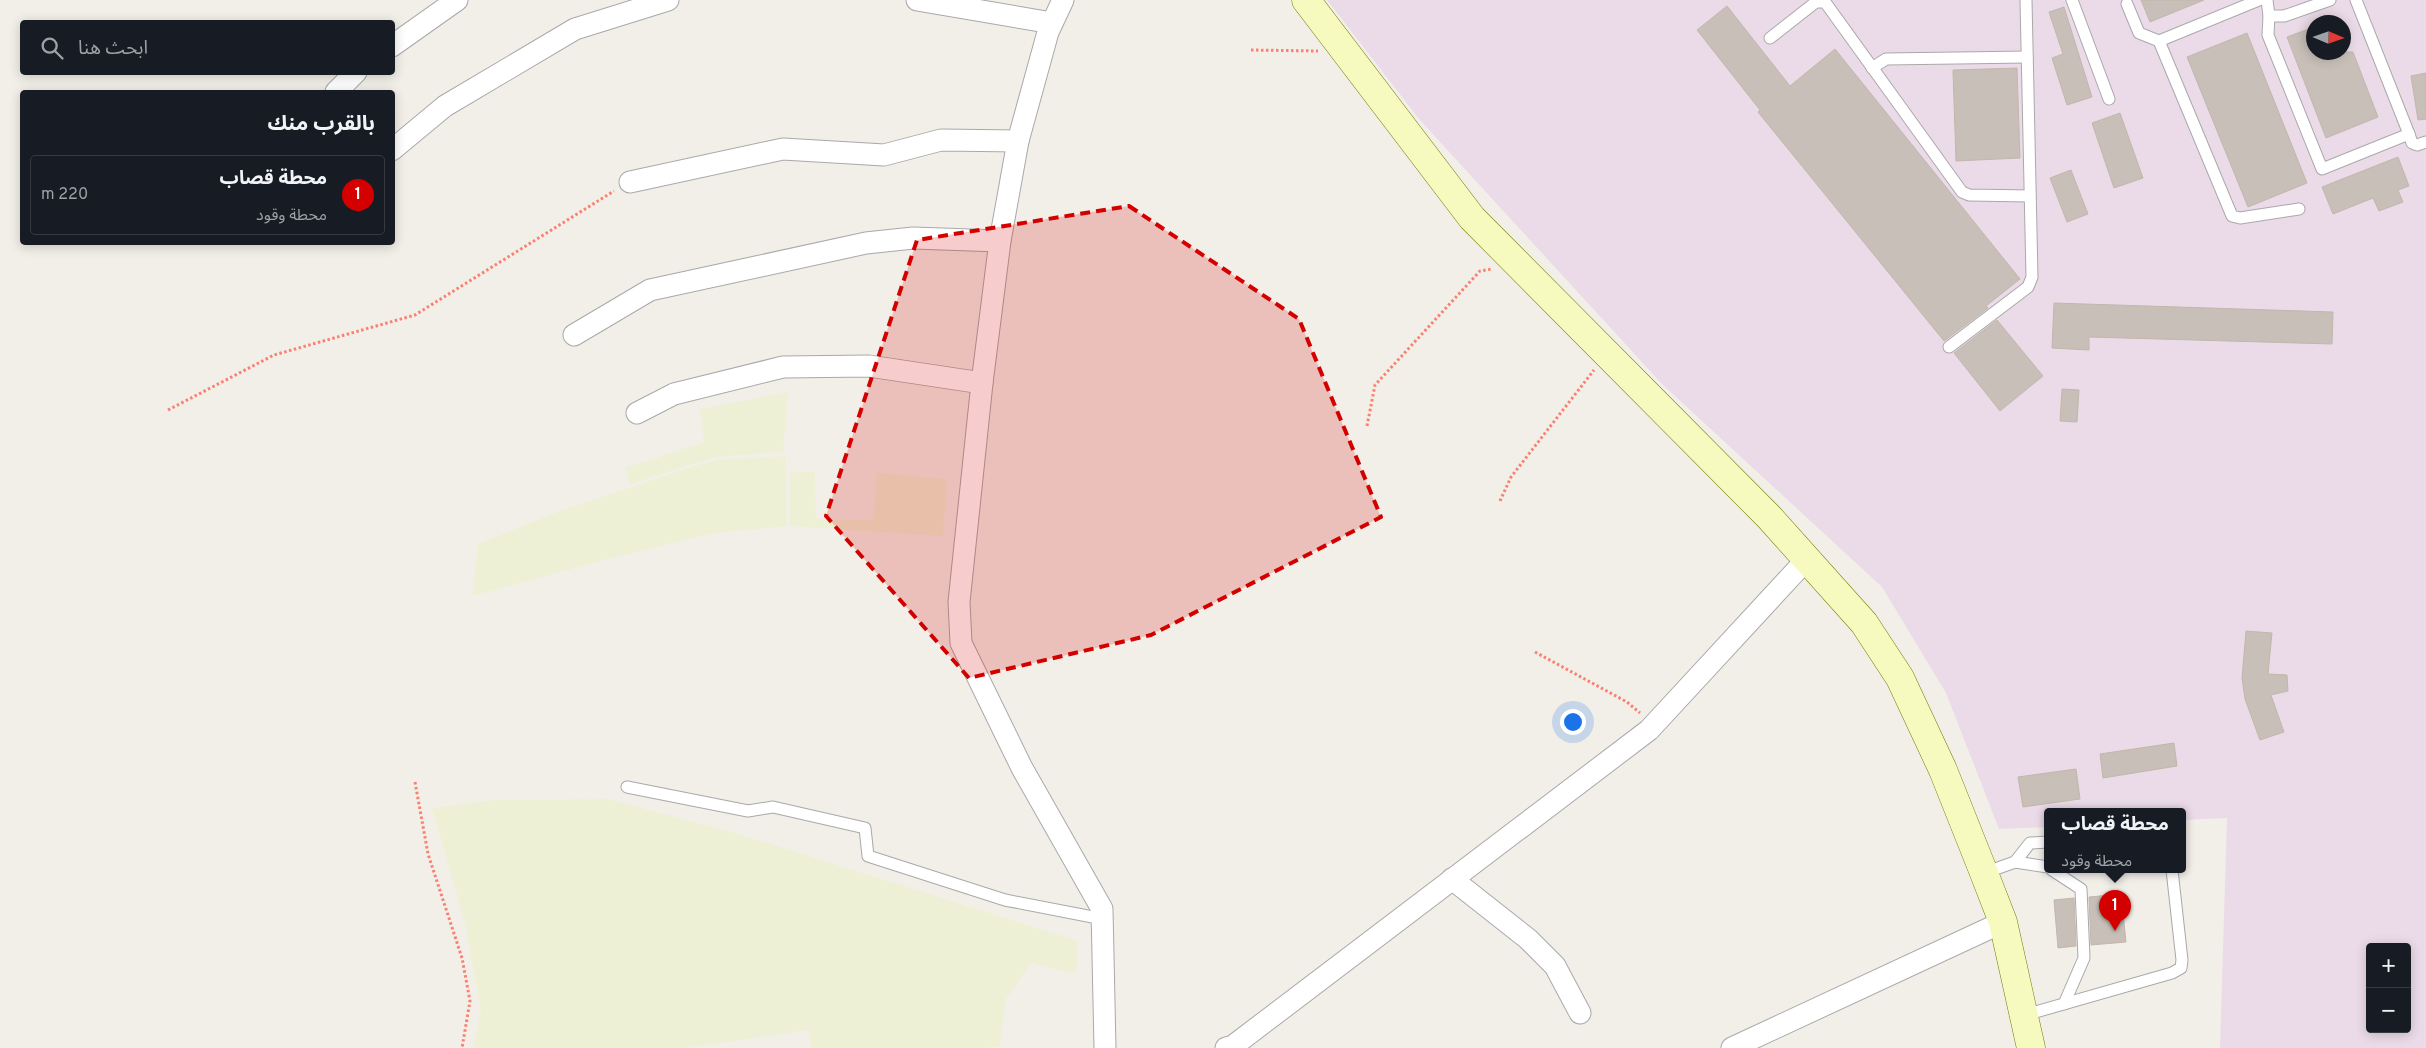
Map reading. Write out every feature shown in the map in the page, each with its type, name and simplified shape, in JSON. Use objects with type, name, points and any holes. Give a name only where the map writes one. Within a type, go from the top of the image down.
[{"type":"main road","points":[[1306,0],[1472,218],[1769,517],[1864,623],[1900,678],[1944,770],[2003,922],[2031,1048]]},
{"type":"street","points":[[395,44],[457,0]]},
{"type":"street","points":[[395,148],[445,106],[575,29],[668,0]]},
{"type":"street","points":[[917,0],[1052,23]]},
{"type":"street","points":[[1063,0],[1052,23],[1018,141],[1000,241],[982,383],[959,602],[961,643],[1022,768],[1102,909],[1105,1048]]},
{"type":"street","points":[[338,90],[353,75]]},
{"type":"street","points":[[630,182],[783,150],[884,155],[941,140],[1018,141]]},
{"type":"street","points":[[574,335],[650,290],[866,243],[913,238],[1000,241]]},
{"type":"street","points":[[637,414],[674,394],[782,368],[869,366],[982,383]]},
{"type":"street","points":[[1226,1048],[1234,1046],[1653,726],[1807,559]]},
{"type":"street","points":[[1452,880],[1528,939],[1556,966],[1580,1013]]},
{"type":"street","points":[[1732,1048],[2003,922]]},
{"type":"lane","points":[[1949,347],[2028,287],[2032,277],[2026,0]]},
{"type":"lane","points":[[2072,0],[2109,99]]},
{"type":"lane","points":[[2127,4],[2139,33],[2159,41],[2259,0]]},
{"type":"lane","points":[[2267,0],[2269,16],[2268,35],[2322,169],[2408,134]]},
{"type":"lane","points":[[2269,16],[2284,16],[2330,0]]},
{"type":"lane","points":[[2356,0],[2408,134],[2412,142],[2417,145],[2426,142]]},
{"type":"lane","points":[[1770,38],[1816,2],[1825,2],[1962,192],[1969,195],[2030,196]]},
{"type":"lane","points":[[2159,41],[2232,216],[2240,218],[2299,209]]},
{"type":"lane","points":[[1872,68],[1886,59],[2027,57]]},
{"type":"lane","points":[[628,787],[748,811],[773,807],[865,828],[868,856],[1005,900],[1102,919]]},
{"type":"lane","points":[[2015,862],[2030,843],[2044,842]]},
{"type":"lane","points":[[1984,873],[2015,862],[2044,866]]},
{"type":"lane","points":[[2057,873],[2081,889],[2084,958],[2064,1004]]},
{"type":"lane","points":[[2025,1015],[2172,973],[2181,968],[2182,960],[2172,873]]},
{"type":"path","points":[[1251,50],[1343,51]]},
{"type":"path","points":[[168,410],[274,355],[415,315],[630,182]]},
{"type":"path","points":[[1367,426],[1375,385],[1480,271],[1517,263]]},
{"type":"path","points":[[1500,501],[1512,476],[1607,354]]},
{"type":"path","points":[[1535,652],[1627,702],[1653,726]]},
{"type":"path","points":[[415,782],[428,854],[462,958],[470,1001],[462,1048]]},
{"type":"highlighted area","points":[[1129,206],[1299,319],[1381,517],[1151,635],[969,678],[826,516],[917,240]]},
{"type":"shaded area","points":[[1327,0],[2426,0],[2426,1048],[2220,1048],[2227,818],[2186,820],[2186,808],[2044,808],[2044,827],[1999,829],[1946,693],[1882,587],[1662,384],[1419,119]]},
{"type":"green space","points":[[788,392],[783,452],[715,457],[630,484],[625,468],[704,442],[700,409]]},
{"type":"green space","points":[[785,456],[787,526],[714,533],[612,558],[472,596],[478,544],[560,511],[688,468],[717,460]]},
{"type":"green space","points":[[815,471],[816,519],[873,520],[877,473],[947,479],[943,536],[790,526],[790,473]]},
{"type":"green space","points":[[608,799],[742,835],[1078,941],[1076,974],[1031,963],[1006,999],[1000,1046],[987,1048],[812,1048],[808,1030],[686,1048],[473,1048],[481,1010],[465,924],[432,808],[492,800]]},
{"type":"building","points":[[2141,0],[2204,0],[2150,22]]},
{"type":"building","points":[[1727,6],[1790,86],[1835,49],[2020,279],[1986,306],[1988,308],[1944,341],[1758,112],[1760,110],[1697,30]]},
{"type":"building","points":[[2064,7],[2092,97],[2067,105],[2052,58],[2063,54],[2049,12]]},
{"type":"building","points":[[2306,30],[2306,60],[2351,60],[2351,52],[2353,52],[2378,117],[2326,138],[2287,37]]},
{"type":"building","points":[[2247,33],[2307,183],[2248,207],[2187,57]]},
{"type":"building","points":[[2017,68],[2020,158],[1956,161],[1953,70]]},
{"type":"building","points":[[2426,73],[2426,119],[2418,120],[2411,76]]},
{"type":"building","points":[[2120,113],[2143,178],[2114,188],[2092,123]]},
{"type":"building","points":[[2398,157],[2409,186],[2398,190],[2403,202],[2379,211],[2373,198],[2333,214],[2322,187]]},
{"type":"building","points":[[2071,170],[2088,214],[2067,222],[2050,178]]},
{"type":"building","points":[[2054,303],[2333,312],[2332,344],[2089,337],[2089,350],[2052,348]]},
{"type":"building","points":[[1997,320],[2043,376],[2000,411],[1954,353]]},
{"type":"building","points":[[2062,389],[2079,390],[2077,422],[2060,421]]},
{"type":"building","points":[[2246,631],[2272,633],[2268,674],[2287,675],[2288,691],[2271,695],[2284,732],[2260,740],[2245,699],[2242,678]]},
{"type":"building","points":[[2174,743],[2177,766],[2103,778],[2100,754]]},
{"type":"building","points":[[2076,769],[2080,799],[2023,807],[2018,777]]},
{"type":"building","points":[[2121,894],[2126,942],[2091,945],[2089,897]]},
{"type":"building","points":[[2074,898],[2076,946],[2058,948],[2054,900]]},
{"type":"place","name":"محطة قصاب","points":[[2115,931]]}]
